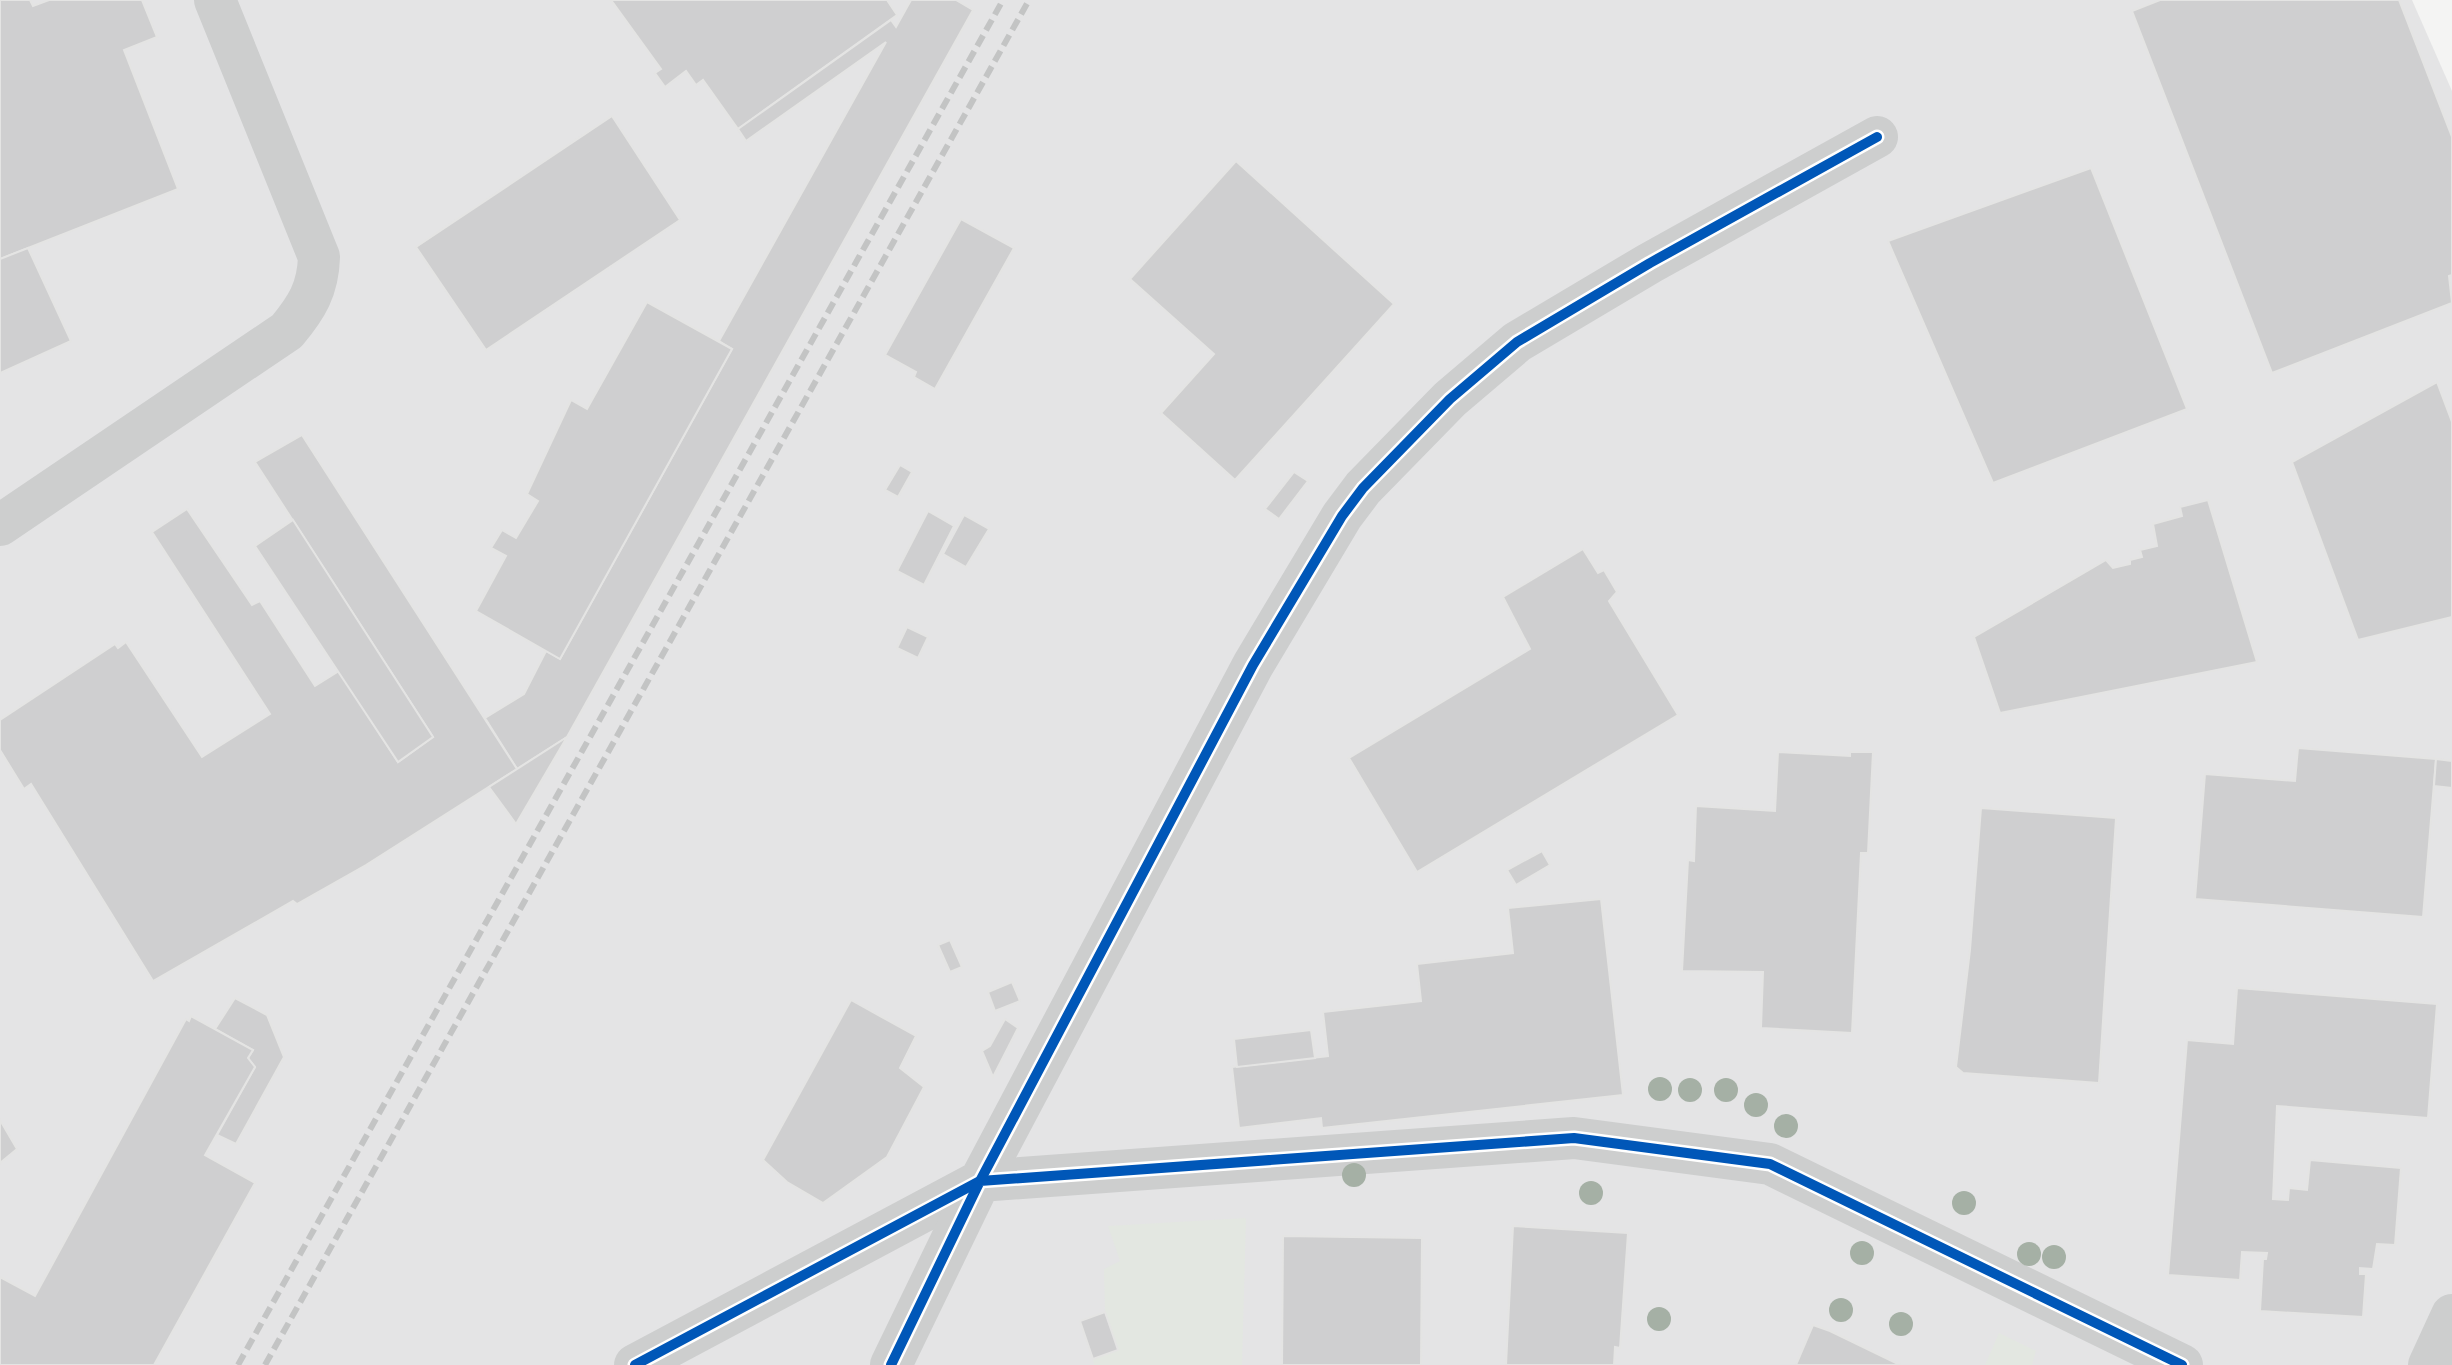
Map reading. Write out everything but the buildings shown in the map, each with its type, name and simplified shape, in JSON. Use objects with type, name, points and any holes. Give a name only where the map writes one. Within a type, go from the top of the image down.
[{"type":"street","points":[[0,525],[287,331],[309,305],[318,281],[319,257],[215,0]]},
{"type":"street","points":[[891,1365],[980,1181],[1253,665],[1342,516],[1363,488],[1450,399],[1517,342],[1650,263],[1877,137]]},
{"type":"street","points":[[635,1365],[980,1181],[1574,1138],[1770,1164],[2182,1365]]},
{"type":"street","points":[[2429,1365],[2452,1315]]},
{"type":"shaded area","points":[[0,0],[2412,0],[2452,91],[2452,1365],[0,1365]]},
{"type":"shaded area","points":[[1246,1218],[1242,1365],[1094,1365],[1093,1359],[1118,1349],[1105,1312],[1104,1269],[1120,1261],[1108,1226]]},
{"type":"shaded area","points":[[1999,1333],[2036,1351],[2032,1365],[1985,1365]]},
{"type":"railway","points":[[238,1365],[1003,0]]},
{"type":"railway","points":[[265,1365],[1029,0]]},
{"type":"cycle path","points":[[635,1365],[980,1181],[1253,665],[1342,516],[1363,488],[1450,399],[1517,342],[1650,263],[1877,137]]},
{"type":"cycle path","points":[[891,1365],[980,1181],[1574,1138],[1770,1164],[2182,1365]]}]
